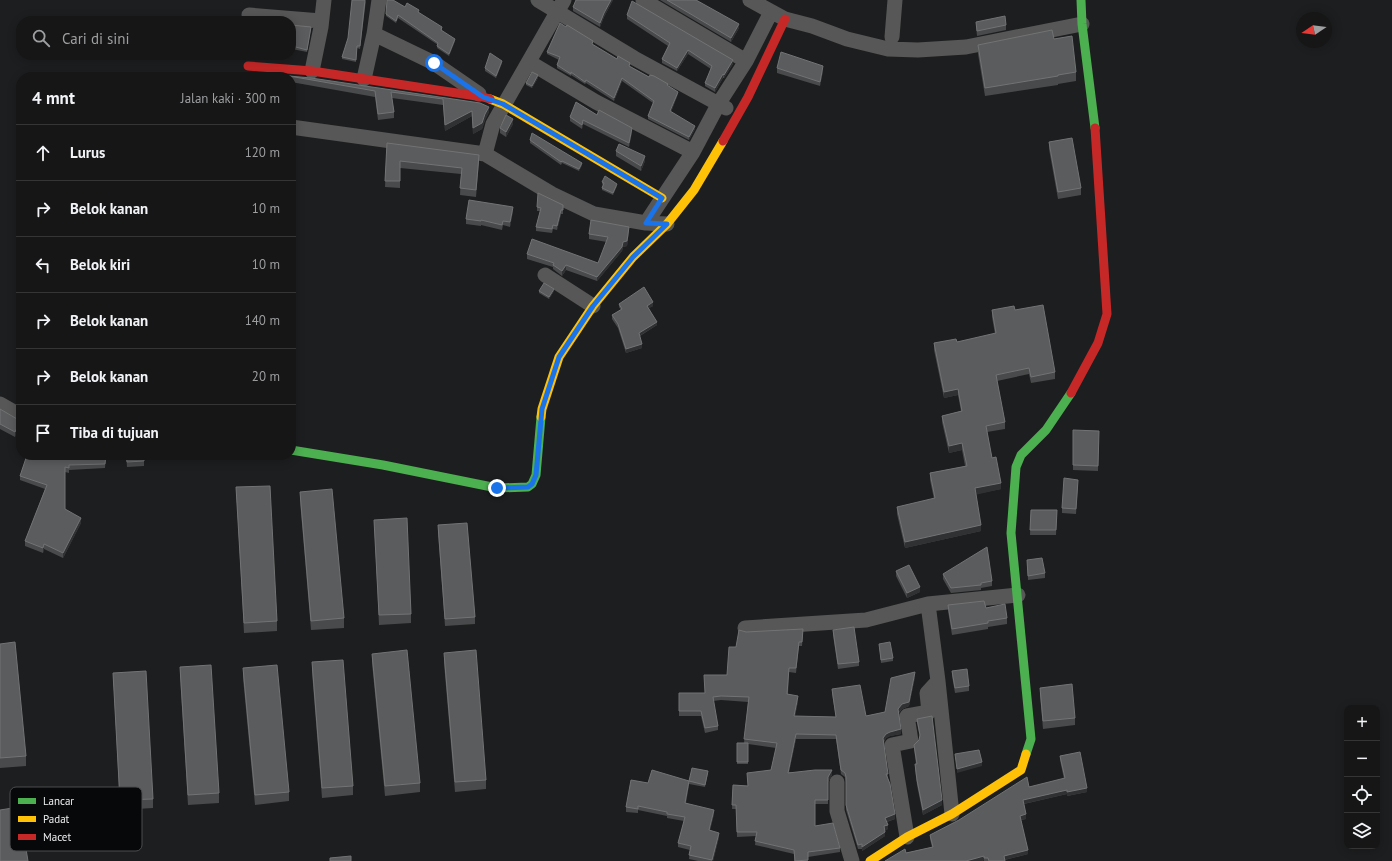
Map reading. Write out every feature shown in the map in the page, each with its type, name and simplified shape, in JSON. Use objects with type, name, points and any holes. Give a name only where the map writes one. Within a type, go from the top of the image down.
[{"type":"street","points":[[312,71],[324,0]]},
{"type":"street","points":[[364,79],[374,34],[379,0]]},
{"type":"street","points":[[538,0],[561,6],[634,58],[738,116]]},
{"type":"street","points":[[643,0],[746,61]]},
{"type":"street","points":[[750,0],[785,19],[812,26],[847,39],[888,49],[918,50],[966,47],[1082,24]]},
{"type":"street","points":[[892,37],[895,0]]},
{"type":"street","points":[[870,861],[907,837],[952,814],[1021,770],[1031,739],[1011,533],[1016,467],[1021,455],[1046,430],[1075,387],[1098,343],[1107,314],[1095,124],[1082,24],[1081,0]]},
{"type":"street","points":[[485,154],[493,124],[503,104],[561,6]]},
{"type":"street","points":[[646,223],[692,152],[718,104],[746,61],[771,12]]},
{"type":"street","points":[[249,15],[261,16]]},
{"type":"street","points":[[296,19],[321,21]]},
{"type":"street","points":[[296,451],[383,465],[497,488],[528,487],[532,484],[536,475],[542,409],[559,357],[593,306],[633,257],[667,224],[694,190],[738,116],[785,19]]},
{"type":"street","points":[[374,34],[434,63],[483,97]]},
{"type":"street","points":[[529,62],[596,102],[692,152]]},
{"type":"street","points":[[248,66],[312,71],[483,97],[503,104],[662,198]]},
{"type":"street","points":[[296,128],[485,154],[552,194],[594,214],[646,223],[667,224]]},
{"type":"street","points":[[545,275],[593,306]]},
{"type":"street","points":[[0,404],[16,413]]},
{"type":"street","points":[[745,628],[866,620],[928,604],[1018,594]]},
{"type":"street","points":[[928,604],[952,814]]},
{"type":"street","points":[[907,837],[892,745],[911,741],[907,716],[929,712],[927,693],[938,681]]},
{"type":"street","points":[[837,782],[837,811],[852,861]]},
{"type":"building","points":[[352,0],[365,0],[360,46],[357,46],[356,60],[342,57],[348,38]]},
{"type":"building","points":[[387,0],[393,0],[405,7],[407,3],[419,10],[418,12],[442,27],[441,30],[455,39],[449,54],[437,46],[438,43],[398,15],[396,21],[386,14]]},
{"type":"building","points":[[576,0],[611,0],[600,23],[573,7]]},
{"type":"building","points":[[667,0],[696,0],[739,24],[731,38]]},
{"type":"building","points":[[632,1],[733,60],[715,88],[705,83],[712,66],[688,50],[677,68],[662,59],[670,43],[627,15]]},
{"type":"building","points":[[1005,16],[1006,25],[977,31],[976,22]]},
{"type":"building","points":[[560,23],[566,27],[567,25],[593,41],[592,44],[617,59],[618,56],[630,63],[629,66],[649,77],[650,75],[654,76],[678,92],[670,111],[695,126],[689,137],[648,116],[654,101],[622,78],[614,98],[586,80],[585,82],[571,72],[571,74],[557,65],[560,57],[547,52]]},
{"type":"building","points":[[296,26],[311,27],[307,50],[296,47]]},
{"type":"building","points":[[1052,30],[1054,39],[1072,36],[1076,72],[985,88],[978,45]]},
{"type":"building","points":[[781,52],[823,66],[820,82],[777,68]]},
{"type":"building","points":[[490,53],[502,61],[496,76],[485,68]]},
{"type":"building","points":[[532,72],[538,75],[532,86],[526,83]]},
{"type":"building","points":[[296,77],[480,103],[489,107],[482,123],[473,128],[472,111],[445,125],[443,99],[391,92],[394,112],[378,114],[375,91]]},
{"type":"building","points":[[576,102],[597,115],[599,110],[632,128],[629,143],[583,120],[582,125],[570,117]]},
{"type":"building","points":[[506,115],[513,119],[506,132],[500,128]]},
{"type":"building","points":[[532,133],[582,163],[579,169],[562,161],[561,162],[530,140]]},
{"type":"building","points":[[1072,138],[1081,188],[1058,192],[1049,142]]},
{"type":"building","points":[[387,143],[479,155],[476,190],[460,188],[462,168],[400,161],[400,181],[385,181]]},
{"type":"building","points":[[619,144],[645,156],[641,166],[616,151]]},
{"type":"building","points":[[605,176],[617,184],[613,193],[602,188],[604,183],[602,182]]},
{"type":"building","points":[[538,193],[563,205],[563,210],[561,210],[557,226],[553,225],[552,229],[536,227],[541,208],[537,207]]},
{"type":"building","points":[[469,200],[513,207],[510,222],[503,221],[502,225],[481,220],[466,219]]},
{"type":"building","points":[[591,220],[629,227],[627,241],[623,242],[622,247],[597,277],[566,265],[562,271],[553,265],[554,263],[527,254],[532,239],[598,263],[608,237],[589,234]]},
{"type":"building","points":[[544,283],[554,289],[549,297],[539,291]]},
{"type":"building","points":[[644,287],[653,302],[647,306],[657,322],[639,333],[642,344],[626,349],[618,324],[612,315],[622,309],[619,304]]},
{"type":"building","points":[[1043,305],[1055,372],[1031,377],[1029,368],[996,375],[1005,422],[986,426],[992,458],[996,457],[1001,483],[975,488],[981,525],[905,542],[897,507],[935,498],[930,473],[967,466],[962,443],[949,446],[942,416],[962,411],[958,389],[944,392],[934,343],[956,339],[957,342],[996,333],[992,310],[1014,306],[1015,310]]},
{"type":"building","points":[[0,409],[16,418],[16,430],[15,432],[0,424]]},
{"type":"building","points":[[1073,430],[1099,431],[1098,466],[1073,465]]},
{"type":"building","points":[[25,460],[105,460],[105,464],[69,465],[69,468],[65,467],[65,509],[81,518],[63,553],[44,544],[43,548],[25,541],[47,485],[20,476]]},
{"type":"building","points":[[127,460],[144,460],[144,461],[127,462]]},
{"type":"building","points":[[1064,478],[1078,480],[1076,509],[1062,508]]},
{"type":"building","points":[[270,486],[277,621],[244,623],[236,487]]},
{"type":"building","points":[[332,489],[344,618],[311,621],[300,492]]},
{"type":"building","points":[[1031,510],[1057,510],[1056,530],[1030,530]]},
{"type":"building","points":[[407,518],[411,614],[379,615],[374,520]]},
{"type":"building","points":[[467,523],[475,617],[445,619],[438,525]]},
{"type":"building","points":[[987,547],[992,581],[981,583],[981,585],[951,588],[943,574]]},
{"type":"building","points":[[1042,558],[1045,573],[1028,576],[1027,560]]},
{"type":"building","points":[[909,565],[920,587],[907,593],[896,571]]},
{"type":"building","points":[[984,601],[986,608],[1005,604],[1007,618],[952,629],[948,605]]},
{"type":"building","points":[[854,627],[859,662],[838,664],[833,630]]},
{"type":"building","points":[[803,629],[802,642],[799,642],[796,668],[789,668],[787,694],[798,696],[794,716],[836,717],[832,689],[860,685],[866,716],[885,712],[891,678],[915,672],[909,702],[902,704],[898,709],[901,729],[886,734],[883,738],[888,774],[886,774],[890,784],[895,814],[885,818],[888,825],[884,826],[885,832],[862,847],[862,844],[858,845],[846,805],[846,777],[845,773],[841,770],[836,735],[796,734],[788,773],[832,770],[828,777],[828,800],[815,800],[815,826],[833,823],[840,848],[808,852],[808,860],[795,861],[794,850],[755,841],[757,832],[737,832],[736,805],[732,805],[733,785],[748,786],[747,773],[771,770],[777,743],[744,739],[749,697],[713,697],[718,726],[705,728],[701,711],[679,711],[679,693],[705,693],[704,675],[727,675],[729,647],[736,647],[739,630],[746,632]]},
{"type":"building","points":[[15,642],[26,756],[0,758],[0,644]]},
{"type":"building","points":[[890,642],[893,658],[881,660],[879,644]]},
{"type":"building","points":[[407,650],[420,783],[385,786],[372,654]]},
{"type":"building","points":[[476,650],[486,780],[455,782],[444,653]]},
{"type":"building","points":[[343,660],[353,786],[322,788],[312,662]]},
{"type":"building","points":[[211,665],[219,793],[188,795],[180,667]]},
{"type":"building","points":[[277,665],[289,792],[255,795],[243,668]]},
{"type":"building","points":[[967,669],[969,686],[955,688],[952,671]]},
{"type":"building","points":[[146,671],[153,799],[142,799],[142,787],[119,787],[113,673]]},
{"type":"building","points":[[1072,684],[1075,718],[1043,721],[1040,688]]},
{"type":"building","points":[[932,716],[942,800],[923,810],[917,780],[915,764],[917,764],[914,745],[919,740],[920,735],[917,719]]},
{"type":"building","points":[[737,743],[748,743],[748,762],[737,762]]},
{"type":"building","points":[[979,750],[982,762],[957,769],[955,754]]},
{"type":"building","points":[[1080,752],[1087,788],[1067,792],[1067,790],[1023,800],[1026,814],[1020,816],[1028,850],[1004,856],[1005,861],[989,861],[988,858],[984,858],[984,856],[966,861],[885,861],[905,849],[906,853],[933,847],[930,835],[959,820],[1027,777],[1029,787],[1065,778],[1060,756]]},
{"type":"building","points":[[692,768],[708,771],[705,785],[689,781]]},
{"type":"building","points":[[652,770],[689,781],[685,803],[714,810],[709,830],[719,833],[712,860],[689,855],[691,846],[678,843],[685,817],[638,806],[638,809],[626,807],[631,780],[648,783]]},
{"type":"building","points":[[10,808],[10,851],[26,851],[28,861],[0,861],[0,810]]},
{"type":"building","points":[[351,856],[351,861],[330,861],[330,858]]},
{"type":"traffic: fast","points":[[1081,0],[1082,24],[1095,128]]},
{"type":"traffic: fast","points":[[1026,754],[1031,739],[1011,533],[1016,467],[1021,455],[1046,430],[1071,393]]},
{"type":"traffic: fast","points":[[296,451],[383,465],[497,488],[528,487],[532,484],[536,475],[541,417]]},
{"type":"traffic: slow","points":[[490,99],[503,104],[662,198]]},
{"type":"traffic: slow","points":[[541,417],[542,409],[559,357],[593,306],[633,257],[667,224],[694,190],[723,141]]},
{"type":"traffic: slow","points":[[870,861],[907,837],[952,814],[1021,770],[1026,754]]},
{"type":"traffic: jam","points":[[723,141],[748,97],[785,19]]},
{"type":"traffic: jam","points":[[248,66],[312,71],[490,99]]},
{"type":"traffic: jam","points":[[1071,393],[1098,343],[1107,314],[1095,128]]},
{"type":"route","points":[[434,63],[483,97],[503,104],[662,198],[646,223],[667,224],[633,257],[593,306],[559,357],[542,409],[536,475],[532,484],[528,487],[497,488]]}]
